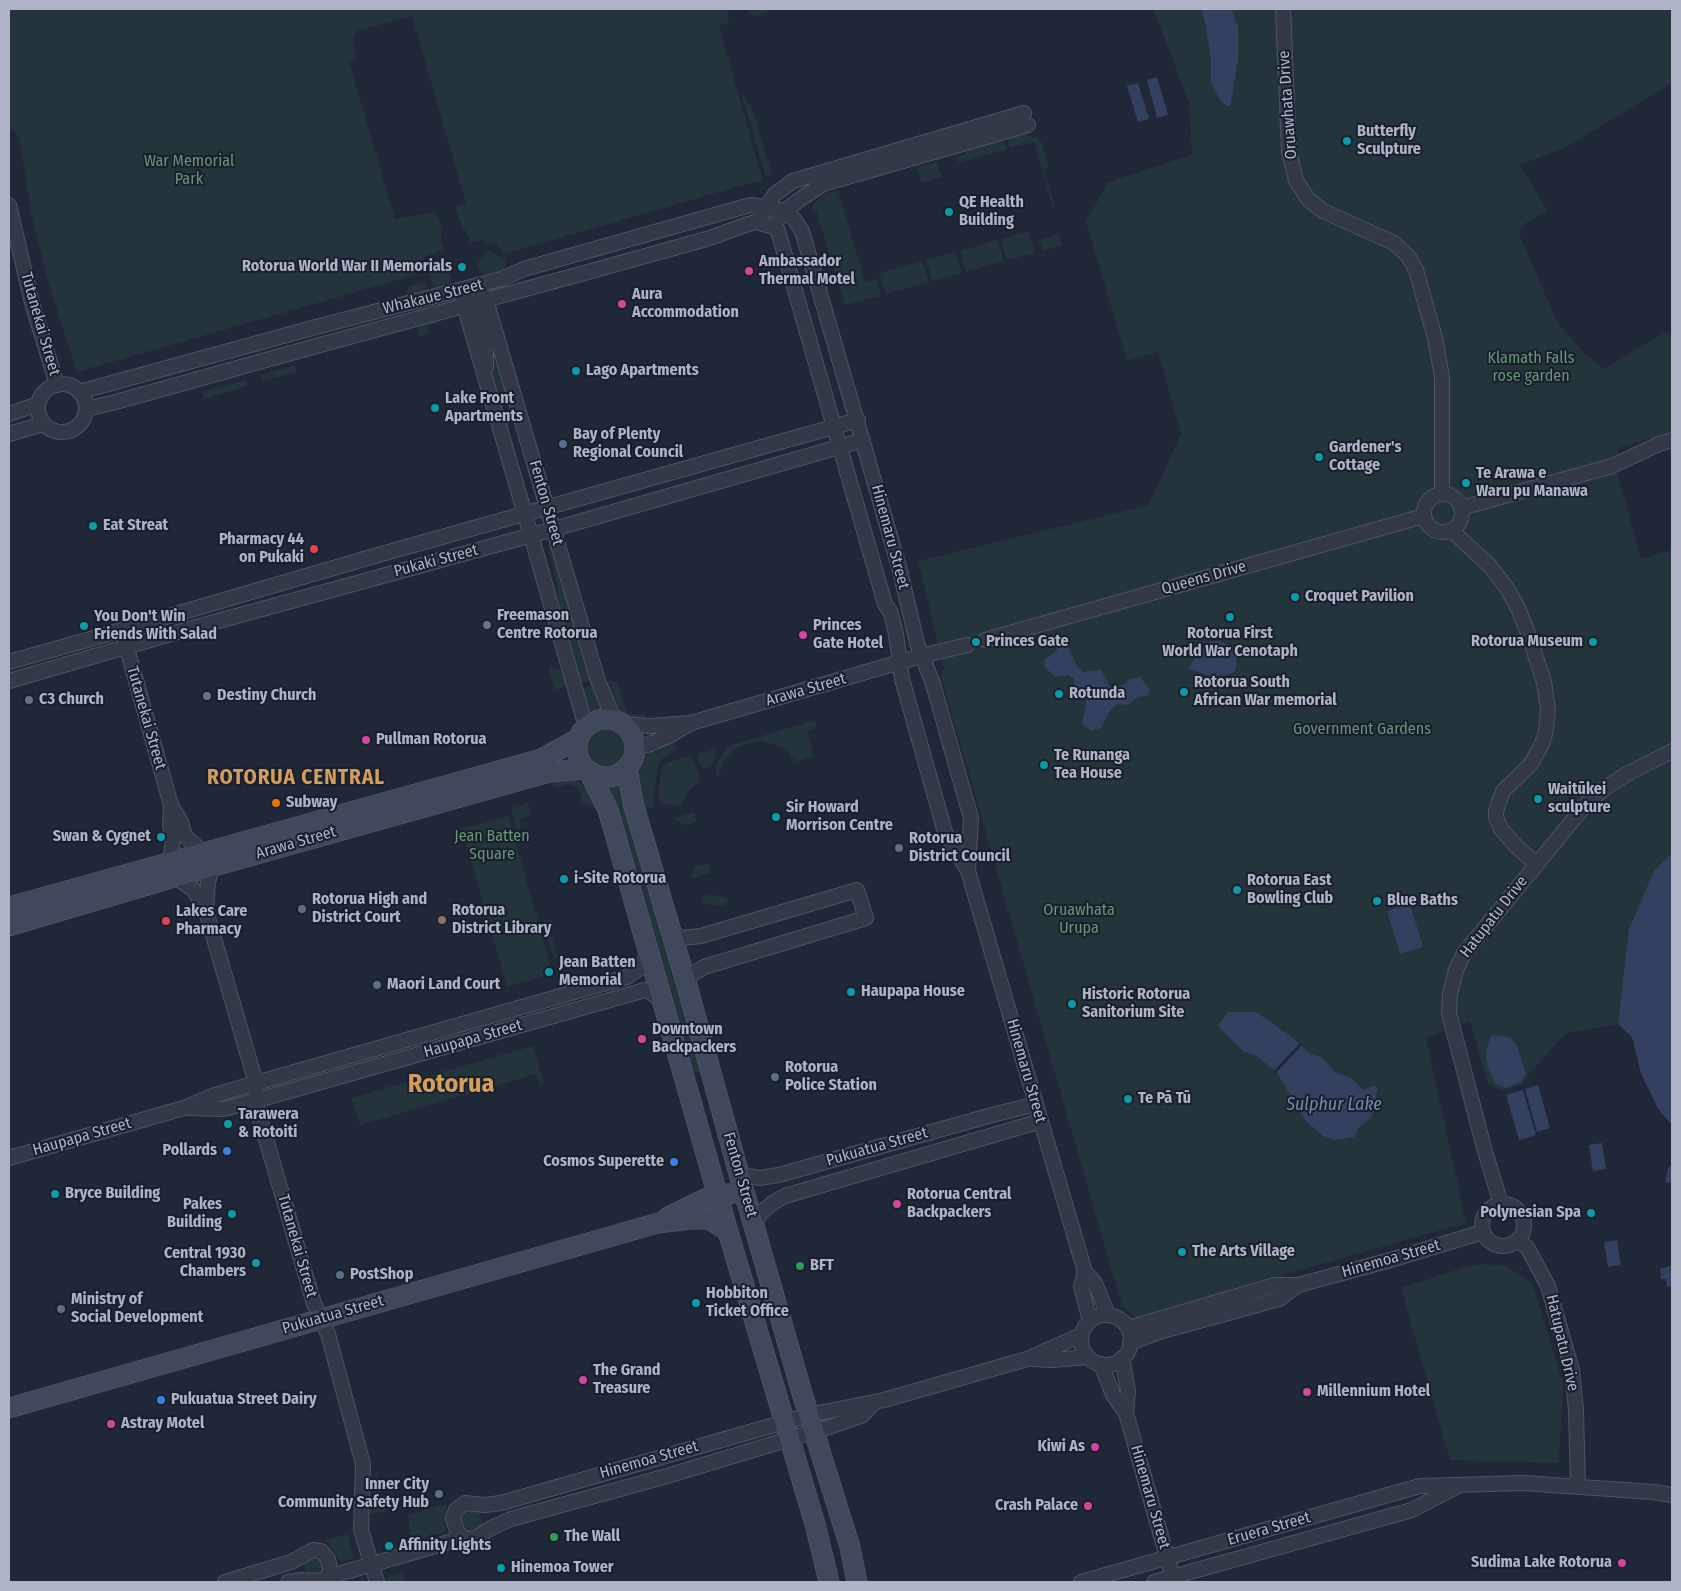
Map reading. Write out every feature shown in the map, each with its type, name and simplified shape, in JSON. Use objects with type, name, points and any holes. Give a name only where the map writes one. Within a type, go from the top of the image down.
[{"type":"main road","points":[[604,719],[618,722],[629,730],[633,738],[634,754],[627,767],[621,772],[605,776],[588,770],[579,760],[577,750],[582,733],[594,722],[604,719]]},
{"type":"main road","name":"Arawa Street","points":[[9,907],[173,869],[541,759],[582,733]]},
{"type":"main road","name":"Fenton Street","points":[[627,767],[633,803],[686,982],[739,1174],[726,1204]]},
{"type":"main road","name":"Arawa Street","points":[[208,859],[550,772],[588,770]]},
{"type":"main road","name":"Fenton Street","points":[[588,770],[608,810],[666,1009],[726,1204],[728,1232],[815,1524],[829,1582]]},
{"type":"main road","name":"Arawa Street","points":[[9,926],[173,869]]},
{"type":"main road","name":"Fenton Street","points":[[726,1204],[754,1223],[850,1547],[857,1582]]},
{"type":"main road","name":"Pukuatua Street","points":[[658,1223],[682,1209],[726,1204]]},
{"type":"main road","name":"Pukuatua Street","points":[[9,1408],[658,1223],[691,1219],[726,1204]]},
{"type":"street","name":"Oruawhata Drive","points":[[1283,9],[1289,151],[1296,180],[1308,199],[1323,211],[1394,243],[1408,256],[1416,270],[1436,338],[1442,377],[1442,493]]},
{"type":"street","points":[[1026,119],[823,184],[785,211],[773,227],[756,222],[766,207],[775,194],[799,178],[1026,119]]},
{"type":"street","name":"Tutanekai Street","points":[[9,205],[32,303],[57,385]]},
{"type":"street","name":"Whakaue Street","points":[[79,392],[316,327],[469,288],[501,279],[524,269],[704,218],[752,206],[785,211]]},
{"type":"street","name":"Hinemaru Street","points":[[785,211],[794,219],[802,231],[858,420],[922,656],[933,684],[971,818],[968,871]]},
{"type":"street","name":"Whakaue Street","points":[[86,409],[112,404],[710,238],[756,222]]},
{"type":"street","name":"Hinemaru Street","points":[[773,227],[778,231],[781,239],[885,604],[890,613],[896,634],[902,679],[945,832],[968,871],[1084,1272],[1094,1283],[1108,1315]]},
{"type":"street","name":"Fenton Street","points":[[469,288],[548,509],[598,681],[618,722]]},
{"type":"street","name":"Fenton Street","points":[[469,288],[474,303],[486,382],[531,535],[582,733]]},
{"type":"street","points":[[57,385],[66,385],[79,392],[83,397],[86,409],[80,424],[66,432],[54,431],[43,424],[38,411],[38,404],[45,391],[57,385]]},
{"type":"street","points":[[9,414],[38,404]]},
{"type":"street","name":"Pukaki Street","points":[[9,662],[270,586],[858,420]]},
{"type":"street","points":[[9,434],[43,424]]},
{"type":"street","name":"Pukaki Street","points":[[9,681],[126,646],[531,535],[863,440]]},
{"type":"street","points":[[1461,508],[1612,466],[1672,440]]},
{"type":"street","points":[[1442,493],[1456,499],[1461,508],[1460,521],[1451,530],[1445,532],[1434,530],[1429,526],[1423,510],[1432,497],[1442,493]]},
{"type":"street","name":"Queens Drive","points":[[985,640],[1424,516]]},
{"type":"street","points":[[1451,530],[1490,566],[1506,587],[1527,630],[1544,682],[1548,709],[1546,731],[1542,744],[1531,764],[1503,791],[1496,811],[1498,824],[1505,835],[1536,864]]},
{"type":"street","name":"Tutanekai Street","points":[[122,630],[171,805],[181,822],[185,836],[208,859],[206,911]]},
{"type":"street","points":[[922,656],[967,645]]},
{"type":"street","name":"Arawa Street","points":[[634,747],[655,742],[691,723],[922,656]]},
{"type":"street","name":"Arawa Street","points":[[618,722],[650,726],[691,723]]},
{"type":"street","name":"Hatupatu Drive","points":[[1501,1204],[1484,1148],[1454,1032],[1449,1003],[1453,977],[1464,953],[1579,811],[1596,795],[1627,774],[1672,752]]},
{"type":"street","name":"Tutanekai Street","points":[[171,805],[170,825],[173,839],[173,869],[193,888],[206,911],[256,1083],[257,1108],[309,1289],[328,1334],[363,1464],[361,1530],[377,1582]]},
{"type":"street","points":[[671,932],[682,938],[701,936],[857,890],[866,918],[704,966],[686,982]]},
{"type":"street","name":"Haupapa Street","points":[[9,1158],[184,1108],[212,1096],[256,1083],[628,976],[640,968],[650,953]]},
{"type":"street","name":"Haupapa Street","points":[[184,1108],[223,1109],[256,1101],[645,990],[655,995],[666,1009]]},
{"type":"street","name":"Pukuatua Street","points":[[739,1174],[759,1178],[779,1175],[1036,1104]]},
{"type":"street","name":"Pukuatua Street","points":[[754,1223],[768,1206],[785,1196],[1041,1121]]},
{"type":"street","points":[[1501,1204],[1514,1207],[1523,1218],[1523,1232],[1517,1241],[1508,1246],[1496,1245],[1486,1238],[1483,1232],[1482,1226],[1485,1214],[1495,1206],[1501,1204]]},
{"type":"street","name":"Hinemoa Street","points":[[1128,1328],[1275,1286],[1298,1285],[1387,1261],[1483,1232]]},
{"type":"street","name":"Hatupatu Drive","points":[[1517,1241],[1527,1247],[1548,1286],[1572,1370],[1576,1410],[1578,1486]]},
{"type":"street","name":"Hinemaru Street","points":[[1084,1272],[1081,1286],[1090,1321]]},
{"type":"street","name":"Hinemoa Street","points":[[1130,1343],[1159,1332],[1279,1299],[1298,1285]]},
{"type":"street","points":[[1102,1315],[1108,1315],[1120,1319],[1128,1328],[1130,1343],[1126,1354],[1122,1358],[1112,1364],[1101,1364],[1088,1356],[1082,1346],[1082,1335],[1084,1327],[1090,1321],[1102,1315]]},
{"type":"street","name":"Hinemoa Street","points":[[288,1582],[300,1580],[323,1581],[328,1577],[463,1538],[474,1539],[491,1528],[511,1519],[667,1476],[812,1423],[861,1416],[875,1402],[1027,1359],[1082,1335]]},
{"type":"street","name":"Hinemoa Street","points":[[1027,1359],[1052,1360],[1088,1356]]},
{"type":"street","name":"Hinemaru Street","points":[[1122,1358],[1128,1391],[1126,1413]]},
{"type":"street","name":"Hinemaru Street","points":[[1101,1364],[1114,1395],[1126,1413],[1174,1579]]},
{"type":"street","name":"Hinemoa Street","points":[[463,1538],[457,1532],[453,1518],[456,1510],[465,1503],[485,1505],[501,1503],[787,1431]]},
{"type":"street","name":"Eruera Street","points":[[1081,1582],[1420,1486],[1523,1483],[1653,1492],[1672,1496]]},
{"type":"street","name":"Eruera Street","points":[[1154,1582],[1174,1579],[1412,1510],[1458,1486]]},
{"type":"street","points":[[225,1582],[291,1562],[313,1550],[321,1552],[328,1559],[330,1569],[328,1577]]},
{"type":"green space","name":"War Memorial Park","points":[[9,9],[727,9],[729,23],[719,26],[763,181],[743,185],[504,254],[496,244],[492,245],[483,240],[470,243],[455,207],[466,203],[412,16],[357,31],[352,42],[357,59],[349,62],[395,219],[436,212],[442,229],[441,241],[444,250],[425,256],[415,275],[77,372],[53,298],[33,222],[19,137],[9,128]]},
{"type":"green space","points":[[746,9],[770,9],[768,12],[753,17]]},
{"type":"green space","name":"Government Gardens","points":[[1153,9],[1672,9],[1672,83],[1568,146],[1520,165],[1547,210],[1520,227],[1520,236],[1557,322],[1582,351],[1603,369],[1667,331],[1672,338],[1672,432],[1618,448],[1617,472],[1641,559],[1672,550],[1672,1125],[1658,1109],[1641,1073],[1632,1037],[1618,1024],[1566,1033],[1527,1076],[1522,1085],[1502,1090],[1488,1084],[1470,1021],[1426,1038],[1466,1223],[1135,1317],[1122,1306],[941,677],[944,669],[918,561],[1149,505],[1181,433],[1158,352],[1127,360],[1086,222],[1108,182],[1192,155],[1189,102]]},
{"type":"green space","points":[[741,91],[753,111],[772,176],[765,175]]},
{"type":"green space","points":[[1024,134],[1037,138],[1042,143],[1049,167],[1044,169],[1055,207],[1053,207],[1034,142],[1010,148],[1007,139]]},
{"type":"green space","points":[[1004,139],[1007,149],[959,163],[956,156],[965,154],[964,150]]},
{"type":"green space","points":[[937,162],[942,177],[922,183],[917,167]]},
{"type":"green space","points":[[838,190],[865,282],[876,279],[881,296],[845,305],[817,213],[812,207],[822,195]]},
{"type":"green space","points":[[1029,231],[1035,253],[1007,260],[1001,239]]},
{"type":"green space","points":[[1059,234],[1062,245],[1043,251],[1039,240]]},
{"type":"green space","points":[[998,240],[1004,261],[966,272],[960,251]]},
{"type":"green space","points":[[490,250],[505,260],[505,268],[499,273],[489,275],[482,273],[476,265]]},
{"type":"green space","points":[[955,252],[962,273],[933,281],[926,260]]},
{"type":"green space","points":[[922,261],[929,282],[886,294],[879,273]]},
{"type":"green space","points":[[428,270],[450,272],[449,284],[435,292]]},
{"type":"green space","points":[[425,282],[428,293],[408,299],[409,286]]},
{"type":"green space","points":[[436,316],[438,323],[427,326],[430,333],[420,337],[418,330],[422,321]]},
{"type":"green space","points":[[499,360],[507,389],[499,401],[491,371],[492,362]]},
{"type":"green space","points":[[295,365],[297,372],[263,381],[261,375]]},
{"type":"green space","points":[[246,380],[247,386],[204,399],[203,392]]},
{"type":"green space","points":[[502,409],[515,416],[507,429]]},
{"type":"green space","points":[[551,541],[591,680],[579,683],[559,609],[557,584],[549,546]]},
{"type":"green space","points":[[548,666],[560,670],[565,675],[568,685],[555,690]]},
{"type":"green space","points":[[610,681],[618,684],[627,713],[645,714],[645,718],[639,720],[628,717],[615,709],[604,683]]},
{"type":"green space","points":[[593,686],[603,710],[588,711],[581,689]]},
{"type":"green space","points":[[815,720],[817,728],[807,731],[814,756],[796,762],[789,752],[779,746],[761,741],[748,743],[735,749],[722,765],[719,777],[715,775],[717,762],[729,746]]},
{"type":"green space","points":[[600,726],[608,726],[619,732],[625,747],[619,762],[608,768],[600,768],[589,762],[583,751],[583,743],[589,732]]},
{"type":"green space","points":[[673,739],[677,749],[658,764],[653,807],[643,811],[638,765],[646,755]]},
{"type":"green space","points":[[715,749],[716,755],[711,766],[706,769],[703,768],[697,759],[699,754]]},
{"type":"green space","points":[[684,757],[690,758],[696,766],[700,779],[699,782],[689,791],[680,805],[660,803],[661,770],[665,764]]},
{"type":"green space","points":[[568,776],[576,779],[585,788],[597,809],[582,802],[579,788],[570,784],[557,788],[545,780]]},
{"type":"green space","points":[[623,782],[702,1071],[693,1073],[614,799],[607,787]]},
{"type":"green space","points":[[527,803],[531,815],[522,818],[520,821],[521,826],[517,830],[511,808],[524,806],[523,804]]},
{"type":"green space","points":[[694,812],[697,822],[685,825],[673,818]]},
{"type":"green space","name":"Jean Batten Square","points":[[508,816],[553,974],[507,987],[462,829]]},
{"type":"green space","points":[[709,863],[711,873],[690,879],[696,866]]},
{"type":"green space","points":[[708,894],[727,898],[729,901],[726,905],[722,906],[702,904],[703,897]]},
{"type":"green space","points":[[552,919],[554,930],[550,931],[557,956],[554,959],[543,921]]},
{"type":"green space","points":[[533,1046],[544,1083],[542,1084],[540,1084],[536,1074],[360,1125],[351,1098]]},
{"type":"green space","points":[[1486,1264],[1506,1266],[1532,1283],[1563,1383],[1559,1463],[1450,1460],[1401,1288],[1465,1267]]},
{"type":"green space","points":[[376,1471],[386,1511],[370,1515]]},
{"type":"green space","points":[[446,1504],[445,1532],[412,1541],[408,1515]]},
{"type":"green space","points":[[478,1508],[484,1527],[477,1532],[465,1532],[460,1528],[460,1516],[467,1509]]},
{"type":"green space","points":[[347,1534],[354,1558],[341,1562],[326,1540]]},
{"type":"green space","points":[[309,1555],[321,1558],[322,1573],[316,1576],[307,1575],[302,1560]]},
{"type":"green space","points":[[403,1573],[406,1582],[389,1582],[385,1578]]},
{"type":"water","points":[[1201,9],[1231,9],[1238,26],[1238,61],[1230,107],[1222,103],[1211,82],[1211,60]]},
{"type":"water","points":[[1157,77],[1168,115],[1157,118],[1147,80]]},
{"type":"water","points":[[1138,83],[1149,119],[1138,122],[1127,86]]},
{"type":"water","points":[[1061,639],[1065,640],[1076,664],[1083,672],[1101,670],[1110,687],[1118,687],[1134,678],[1140,677],[1150,690],[1147,696],[1138,697],[1129,704],[1117,704],[1109,712],[1101,728],[1091,731],[1082,723],[1086,695],[1074,689],[1074,679],[1068,675],[1055,677],[1045,667],[1044,660],[1057,651],[1055,642]]},
{"type":"water","points":[[1220,641],[1232,646],[1237,652],[1236,669],[1232,673],[1214,678],[1188,668],[1206,643]]},
{"type":"water","points":[[1672,853],[1672,1125],[1658,1109],[1641,1073],[1632,1037],[1618,1024],[1629,929],[1654,871]]},
{"type":"water","points":[[1410,904],[1423,947],[1400,954],[1387,911]]},
{"type":"water","name":"Sulphur Lake","points":[[1228,1012],[1256,1012],[1292,1037],[1309,1053],[1322,1057],[1335,1072],[1351,1078],[1362,1089],[1365,1090],[1374,1085],[1378,1089],[1376,1094],[1377,1102],[1371,1118],[1359,1127],[1354,1137],[1335,1140],[1323,1136],[1305,1120],[1273,1069],[1255,1055],[1244,1052],[1218,1026]]},
{"type":"water","points":[[1491,1035],[1510,1037],[1516,1044],[1526,1073],[1521,1082],[1506,1088],[1496,1084],[1488,1068],[1486,1051]]},
{"type":"water","points":[[1538,1085],[1550,1128],[1537,1132],[1525,1089]]},
{"type":"water","points":[[1523,1090],[1536,1135],[1519,1140],[1506,1095]]},
{"type":"water","points":[[1602,1143],[1606,1169],[1593,1171],[1589,1145]]},
{"type":"water","points":[[1670,1165],[1672,1166],[1672,1182],[1665,1183],[1667,1172]]},
{"type":"water","points":[[1617,1240],[1621,1265],[1608,1267],[1604,1242]]},
{"type":"water","points":[[1671,1266],[1672,1286],[1667,1287],[1666,1279],[1661,1279],[1660,1269]]},
{"type":"pier","points":[[1301,1042],[1303,1044],[1275,1074],[1273,1072]]},
{"type":"place","name":"Butterfly Sculpture","points":[[1347,141]]},
{"type":"place","name":"QE Health Building","points":[[949,212]]},
{"type":"place","name":"Rotorua World War II Memorials","points":[[462,267]]},
{"type":"place","name":"Ambassador Thermal Motel","points":[[749,271]]},
{"type":"place","name":"Aura Accommodation","points":[[622,304]]},
{"type":"place","name":"Lago Apartments","points":[[576,371]]},
{"type":"place","name":"Lake Front Apartments","points":[[435,408]]},
{"type":"place","name":"Bay of Plenty Regional Council","points":[[563,444]]},
{"type":"place","name":"Gardener's Cottage","points":[[1319,457]]},
{"type":"place","name":"Te Arawa e Waru pu Manawa","points":[[1466,483]]},
{"type":"place","name":"Eat Streat","points":[[93,526]]},
{"type":"place","name":"Pharmacy 44 on Pukaki","points":[[314,549]]},
{"type":"place","name":"Croquet Pavilion","points":[[1295,597]]},
{"type":"place","name":"Rotorua First World War Cenotaph","points":[[1230,617]]},
{"type":"place","name":"Freemason Centre Rotorua","points":[[487,625]]},
{"type":"place","name":"You Don't Win Friends With Salad","points":[[84,626]]},
{"type":"place","name":"Princes Gate Hotel","points":[[803,635]]},
{"type":"place","name":"Princes Gate","points":[[976,642]]},
{"type":"place","name":"Rotorua Museum","points":[[1593,642]]},
{"type":"place","name":"Rotorua South African War memorial","points":[[1184,692]]},
{"type":"place","name":"Rotunda","points":[[1059,694]]},
{"type":"place","name":"Destiny Church","points":[[207,696]]},
{"type":"place","name":"C3 Church","points":[[29,700]]},
{"type":"place","name":"Pullman Rotorua","points":[[366,740]]},
{"type":"place","name":"Te Runanga Tea House","points":[[1044,765]]},
{"type":"place","name":"Waitūkei sculpture","points":[[1538,799]]},
{"type":"place","name":"Subway","points":[[276,803]]},
{"type":"place","name":"Sir Howard Morrison Centre","points":[[776,817]]},
{"type":"place","name":"Swan & Cygnet","points":[[161,837]]},
{"type":"place","name":"Rotorua District Council","points":[[899,848]]},
{"type":"place","name":"i-Site Rotorua","points":[[564,879]]},
{"type":"place","name":"Rotorua East Bowling Club","points":[[1237,890]]},
{"type":"place","name":"Blue Baths","points":[[1377,901]]},
{"type":"place","name":"Rotorua High and District Court","points":[[302,909]]},
{"type":"place","name":"Rotorua District Library","points":[[442,920]]},
{"type":"place","name":"Lakes Care Pharmacy","points":[[166,921]]},
{"type":"place","name":"Jean Batten Memorial","points":[[549,972]]},
{"type":"place","name":"Maori Land Court","points":[[377,985]]},
{"type":"place","name":"Haupapa House","points":[[851,992]]},
{"type":"place","name":"Historic Rotorua Sanitorium Site","points":[[1072,1004]]},
{"type":"place","name":"Downtown Backpackers","points":[[642,1039]]},
{"type":"place","name":"Rotorua Police Station","points":[[775,1077]]},
{"type":"place","name":"Te Pā Tū","points":[[1128,1099]]},
{"type":"place","name":"Tarawera & Rotoiti","points":[[228,1124]]},
{"type":"place","name":"Pollards","points":[[227,1151]]},
{"type":"place","name":"Cosmos Superette","points":[[674,1162]]},
{"type":"place","name":"Bryce Building","points":[[55,1194]]},
{"type":"place","name":"Rotorua Central Backpackers","points":[[897,1204]]},
{"type":"place","name":"Polynesian Spa","points":[[1591,1213]]},
{"type":"place","name":"Pakes Building","points":[[232,1214]]},
{"type":"place","name":"The Arts Village","points":[[1182,1252]]},
{"type":"place","name":"Central 1930 Chambers","points":[[256,1263]]},
{"type":"place","name":"BFT","points":[[800,1266]]},
{"type":"place","name":"PostShop","points":[[340,1275]]},
{"type":"place","name":"Hobbiton Ticket Office","points":[[696,1303]]},
{"type":"place","name":"Ministry of Social Development","points":[[61,1309]]},
{"type":"place","name":"The Grand Treasure","points":[[583,1380]]},
{"type":"place","name":"Millennium Hotel","points":[[1307,1392]]},
{"type":"place","name":"Pukuatua Street Dairy","points":[[161,1400]]},
{"type":"place","name":"Astray Motel","points":[[111,1424]]},
{"type":"place","name":"Kiwi As","points":[[1095,1447]]},
{"type":"place","name":"Inner City Community Safety Hub","points":[[439,1494]]},
{"type":"place","name":"Crash Palace","points":[[1088,1506]]},
{"type":"place","name":"The Wall","points":[[554,1537]]},
{"type":"place","name":"Affinity Lights","points":[[389,1546]]},
{"type":"place","name":"Sudima Lake Rotorua","points":[[1622,1563]]},
{"type":"place","name":"Hinemoa Tower","points":[[501,1568]]},
{"type":"district","name":"ROTORUA CENTRAL","points":[[296,778]]},
{"type":"district","name":"Rotorua","points":[[451,1085]]},
{"type":"park label","name":"Klamath Falls rose garden","points":[[1531,368]]},
{"type":"park label","name":"Oruawhata Urupa","points":[[1079,920]]}]
